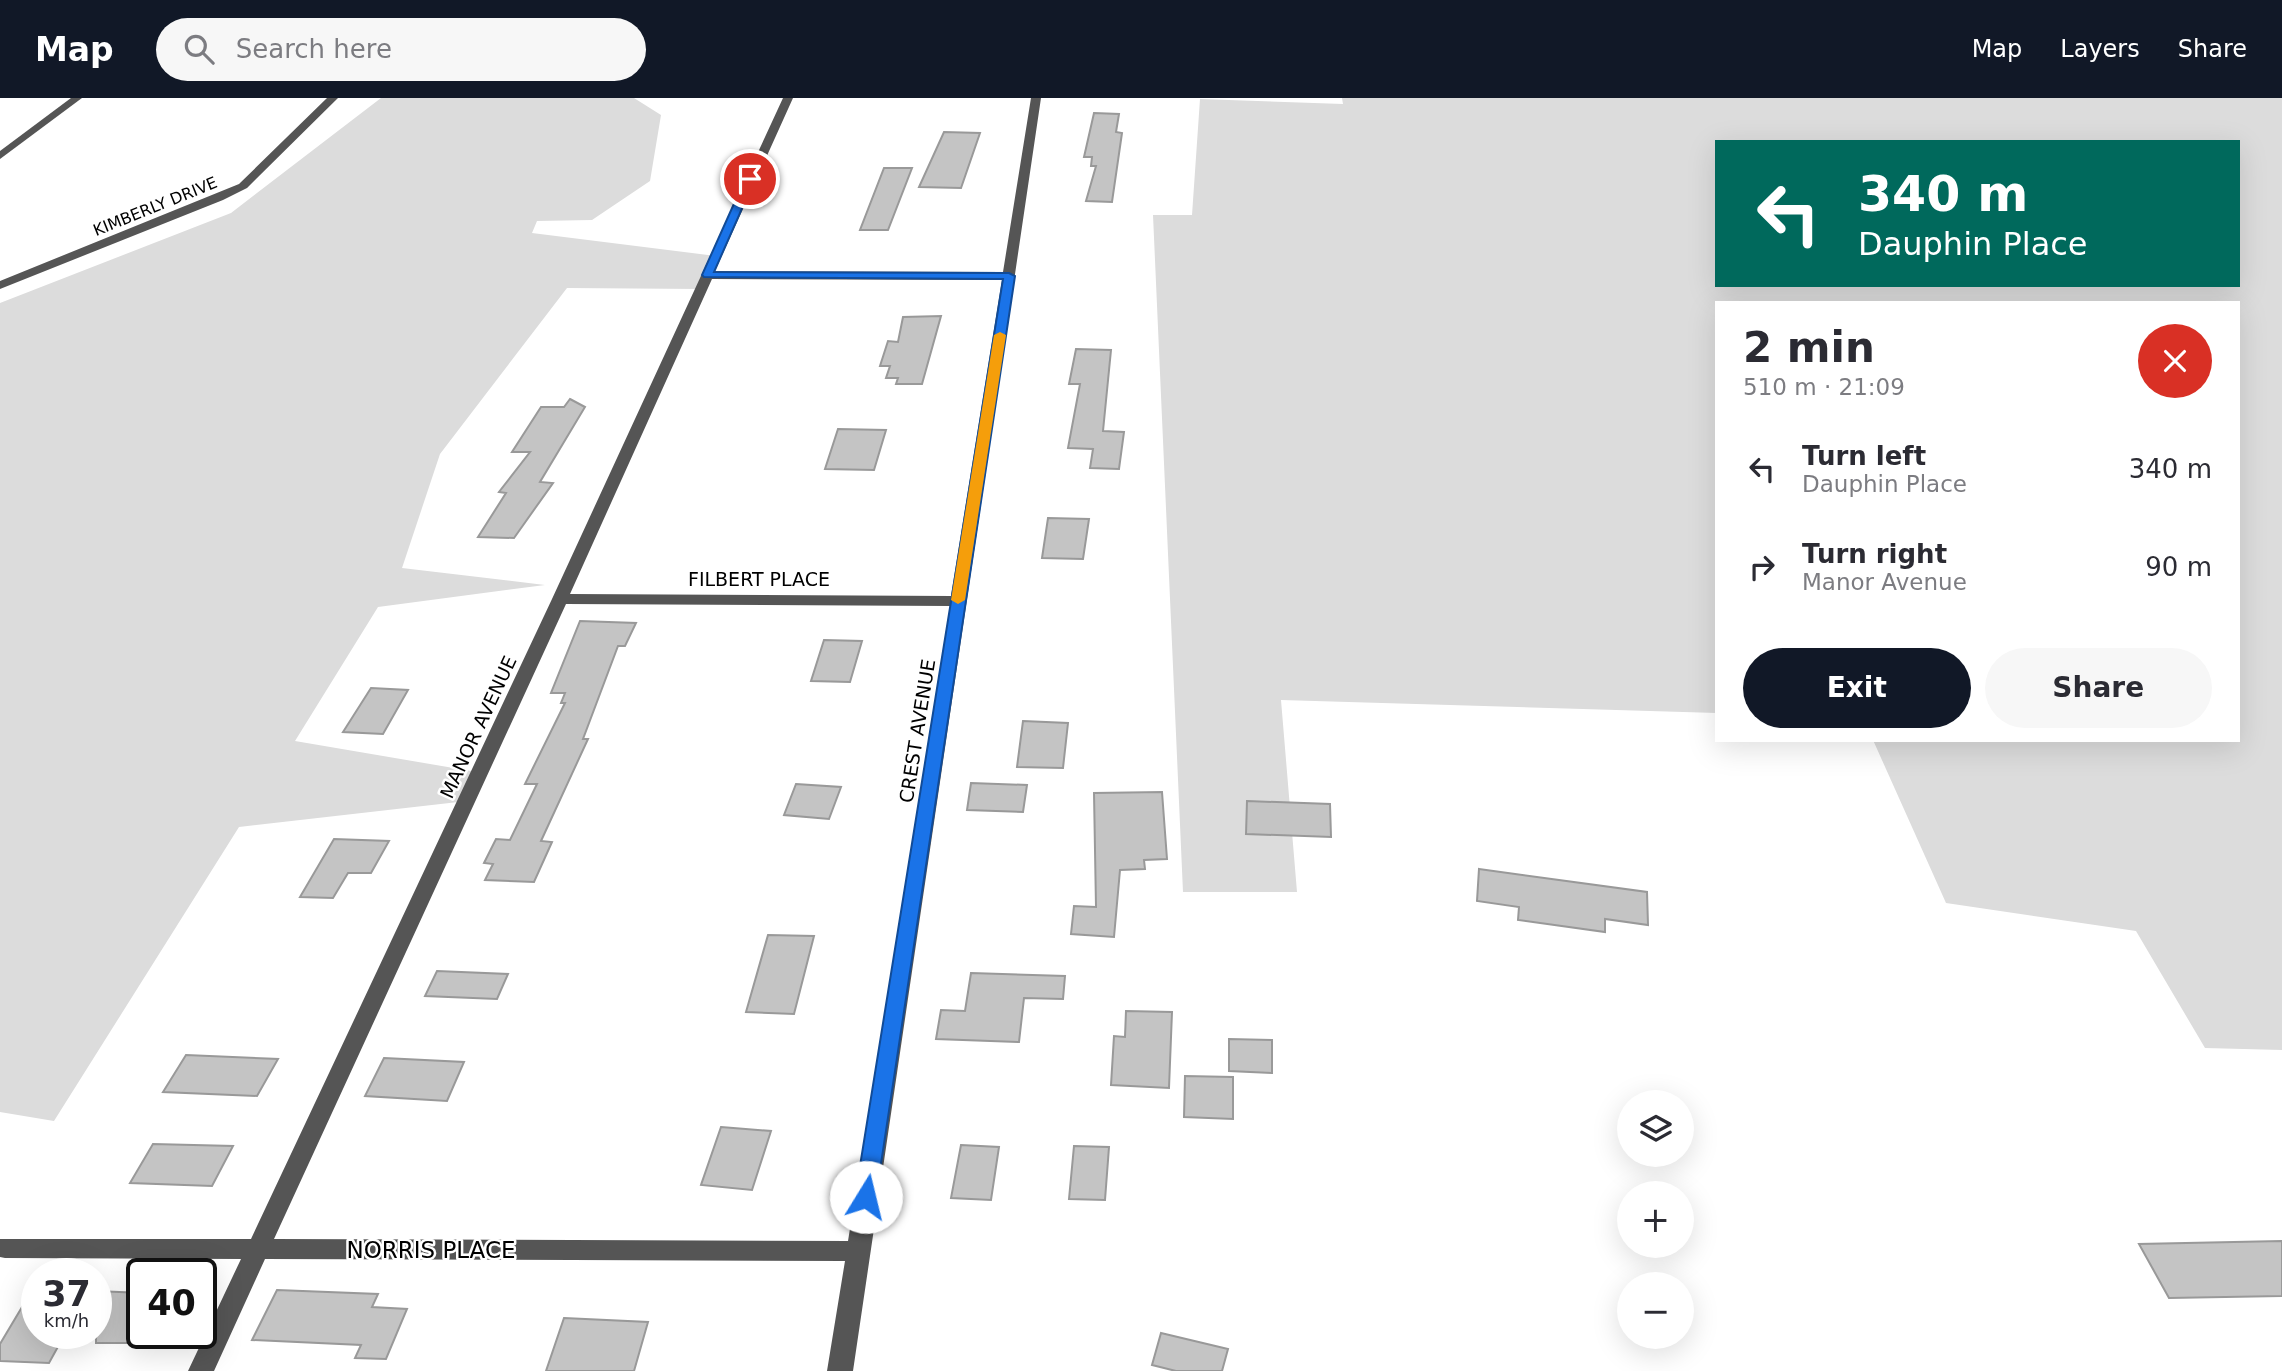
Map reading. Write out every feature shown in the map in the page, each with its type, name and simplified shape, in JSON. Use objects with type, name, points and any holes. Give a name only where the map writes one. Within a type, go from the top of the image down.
[{"type":"street","points":[[0,156],[77,98]]},
{"type":"street","name":"KIMBERLY DRIVE","points":[[0,285],[243,186],[333,98]]},
{"type":"street","name":"MANOR AVENUE","points":[[201,1371],[560,599],[788,98]]},
{"type":"street","name":"CREST AVENUE","points":[[840,1371],[1036,98]]},
{"type":"street","points":[[707,275],[1009,276]]},
{"type":"street","name":"FILBERT PLACE","points":[[560,599],[958,601]]},
{"type":"street","name":"NORRIS PLACE","points":[[5,1248],[858,1251]]},
{"type":"shaded area","points":[[381,98],[634,98],[661,115],[650,181],[592,220],[537,221],[532,233],[716,256],[700,289],[567,288],[440,454],[402,568],[545,585],[378,607],[295,741],[477,772],[467,801],[239,827],[54,1121],[0,1112],[0,303],[231,213]]},
{"type":"shaded area","points":[[1342,98],[2282,98],[2282,1050],[2205,1048],[2136,931],[1946,903],[1874,742],[2240,742],[2240,301],[1715,301],[1715,713],[1281,700],[1297,892],[1183,892],[1153,215],[1192,215],[1200,99],[1343,104]]},
{"type":"building","points":[[1094,113],[1119,114],[1116,132],[1122,133],[1112,202],[1086,201],[1096,166],[1091,166],[1092,157],[1084,157]]},
{"type":"building","points":[[944,132],[980,133],[961,188],[919,187]]},
{"type":"building","points":[[884,168],[912,168],[888,230],[860,230]]},
{"type":"building","points":[[941,316],[922,384],[896,384],[898,378],[886,378],[890,366],[880,366],[888,341],[898,342],[903,317]]},
{"type":"building","points":[[1076,349],[1111,350],[1103,431],[1124,432],[1119,469],[1090,468],[1093,449],[1068,448],[1080,384],[1069,384]]},
{"type":"building","points":[[570,399],[585,407],[540,482],[553,483],[514,538],[478,537],[506,493],[499,492],[530,452],[512,452],[541,407],[564,407]]},
{"type":"building","points":[[838,429],[886,430],[874,470],[825,469]]},
{"type":"building","points":[[1048,518],[1089,519],[1083,559],[1042,558]]},
{"type":"building","points":[[580,621],[636,623],[625,646],[618,646],[583,739],[588,739],[541,841],[552,842],[534,882],[485,880],[493,864],[484,863],[496,839],[510,840],[537,784],[525,784],[565,703],[561,703],[565,693],[551,693]]},
{"type":"building","points":[[824,640],[862,641],[850,682],[811,681]]},
{"type":"building","points":[[371,688],[408,690],[383,734],[343,732]]},
{"type":"building","points":[[1023,721],[1068,723],[1063,768],[1017,767]]},
{"type":"building","points":[[971,783],[1027,785],[1023,812],[967,810]]},
{"type":"building","points":[[796,784],[841,787],[829,819],[784,815]]},
{"type":"building","points":[[1162,792],[1167,859],[1144,860],[1145,869],[1120,870],[1114,937],[1071,934],[1074,906],[1096,907],[1094,793]]},
{"type":"building","points":[[1247,801],[1330,804],[1331,837],[1246,834]]},
{"type":"building","points":[[334,839],[389,841],[371,873],[348,873],[333,898],[300,897]]},
{"type":"building","points":[[1479,869],[1647,892],[1648,925],[1605,919],[1605,932],[1518,920],[1519,907],[1477,901]]},
{"type":"building","points":[[768,935],[814,936],[794,1014],[746,1012]]},
{"type":"building","points":[[437,971],[508,974],[497,999],[425,996]]},
{"type":"building","points":[[971,973],[1065,976],[1063,999],[1024,998],[1019,1042],[936,1039],[941,1010],[965,1011]]},
{"type":"building","points":[[1126,1011],[1172,1012],[1169,1088],[1111,1085],[1114,1036],[1125,1037]]},
{"type":"building","points":[[1229,1039],[1272,1040],[1272,1073],[1229,1071]]},
{"type":"building","points":[[186,1055],[278,1059],[257,1096],[163,1092]]},
{"type":"building","points":[[384,1058],[464,1062],[447,1101],[365,1096]]},
{"type":"building","points":[[1185,1076],[1233,1077],[1233,1119],[1184,1117]]},
{"type":"building","points":[[721,1127],[771,1131],[752,1190],[701,1185]]},
{"type":"building","points":[[153,1144],[233,1146],[212,1186],[130,1183]]},
{"type":"building","points":[[961,1145],[999,1147],[991,1200],[951,1198]]},
{"type":"building","points":[[1074,1146],[1109,1147],[1105,1200],[1069,1199]]},
{"type":"building","points":[[2282,1241],[2282,1296],[2169,1298],[2139,1244]]},
{"type":"building","points":[[277,1290],[378,1294],[372,1307],[407,1309],[386,1359],[355,1358],[361,1345],[252,1340]]},
{"type":"building","points":[[112,1292],[126,1292],[126,1343],[112,1343]]},
{"type":"building","points":[[21,1309],[21,1349],[57,1349],[49,1363],[0,1361],[0,1344]]},
{"type":"building","points":[[564,1318],[648,1322],[634,1371],[546,1371]]},
{"type":"building","points":[[1161,1333],[1228,1349],[1222,1371],[1176,1371],[1152,1365]]},
{"type":"slow traffic","points":[[958,600],[1000,335]]},
{"type":"route","points":[[750,179],[707,275],[1009,276],[866,1197]]}]
